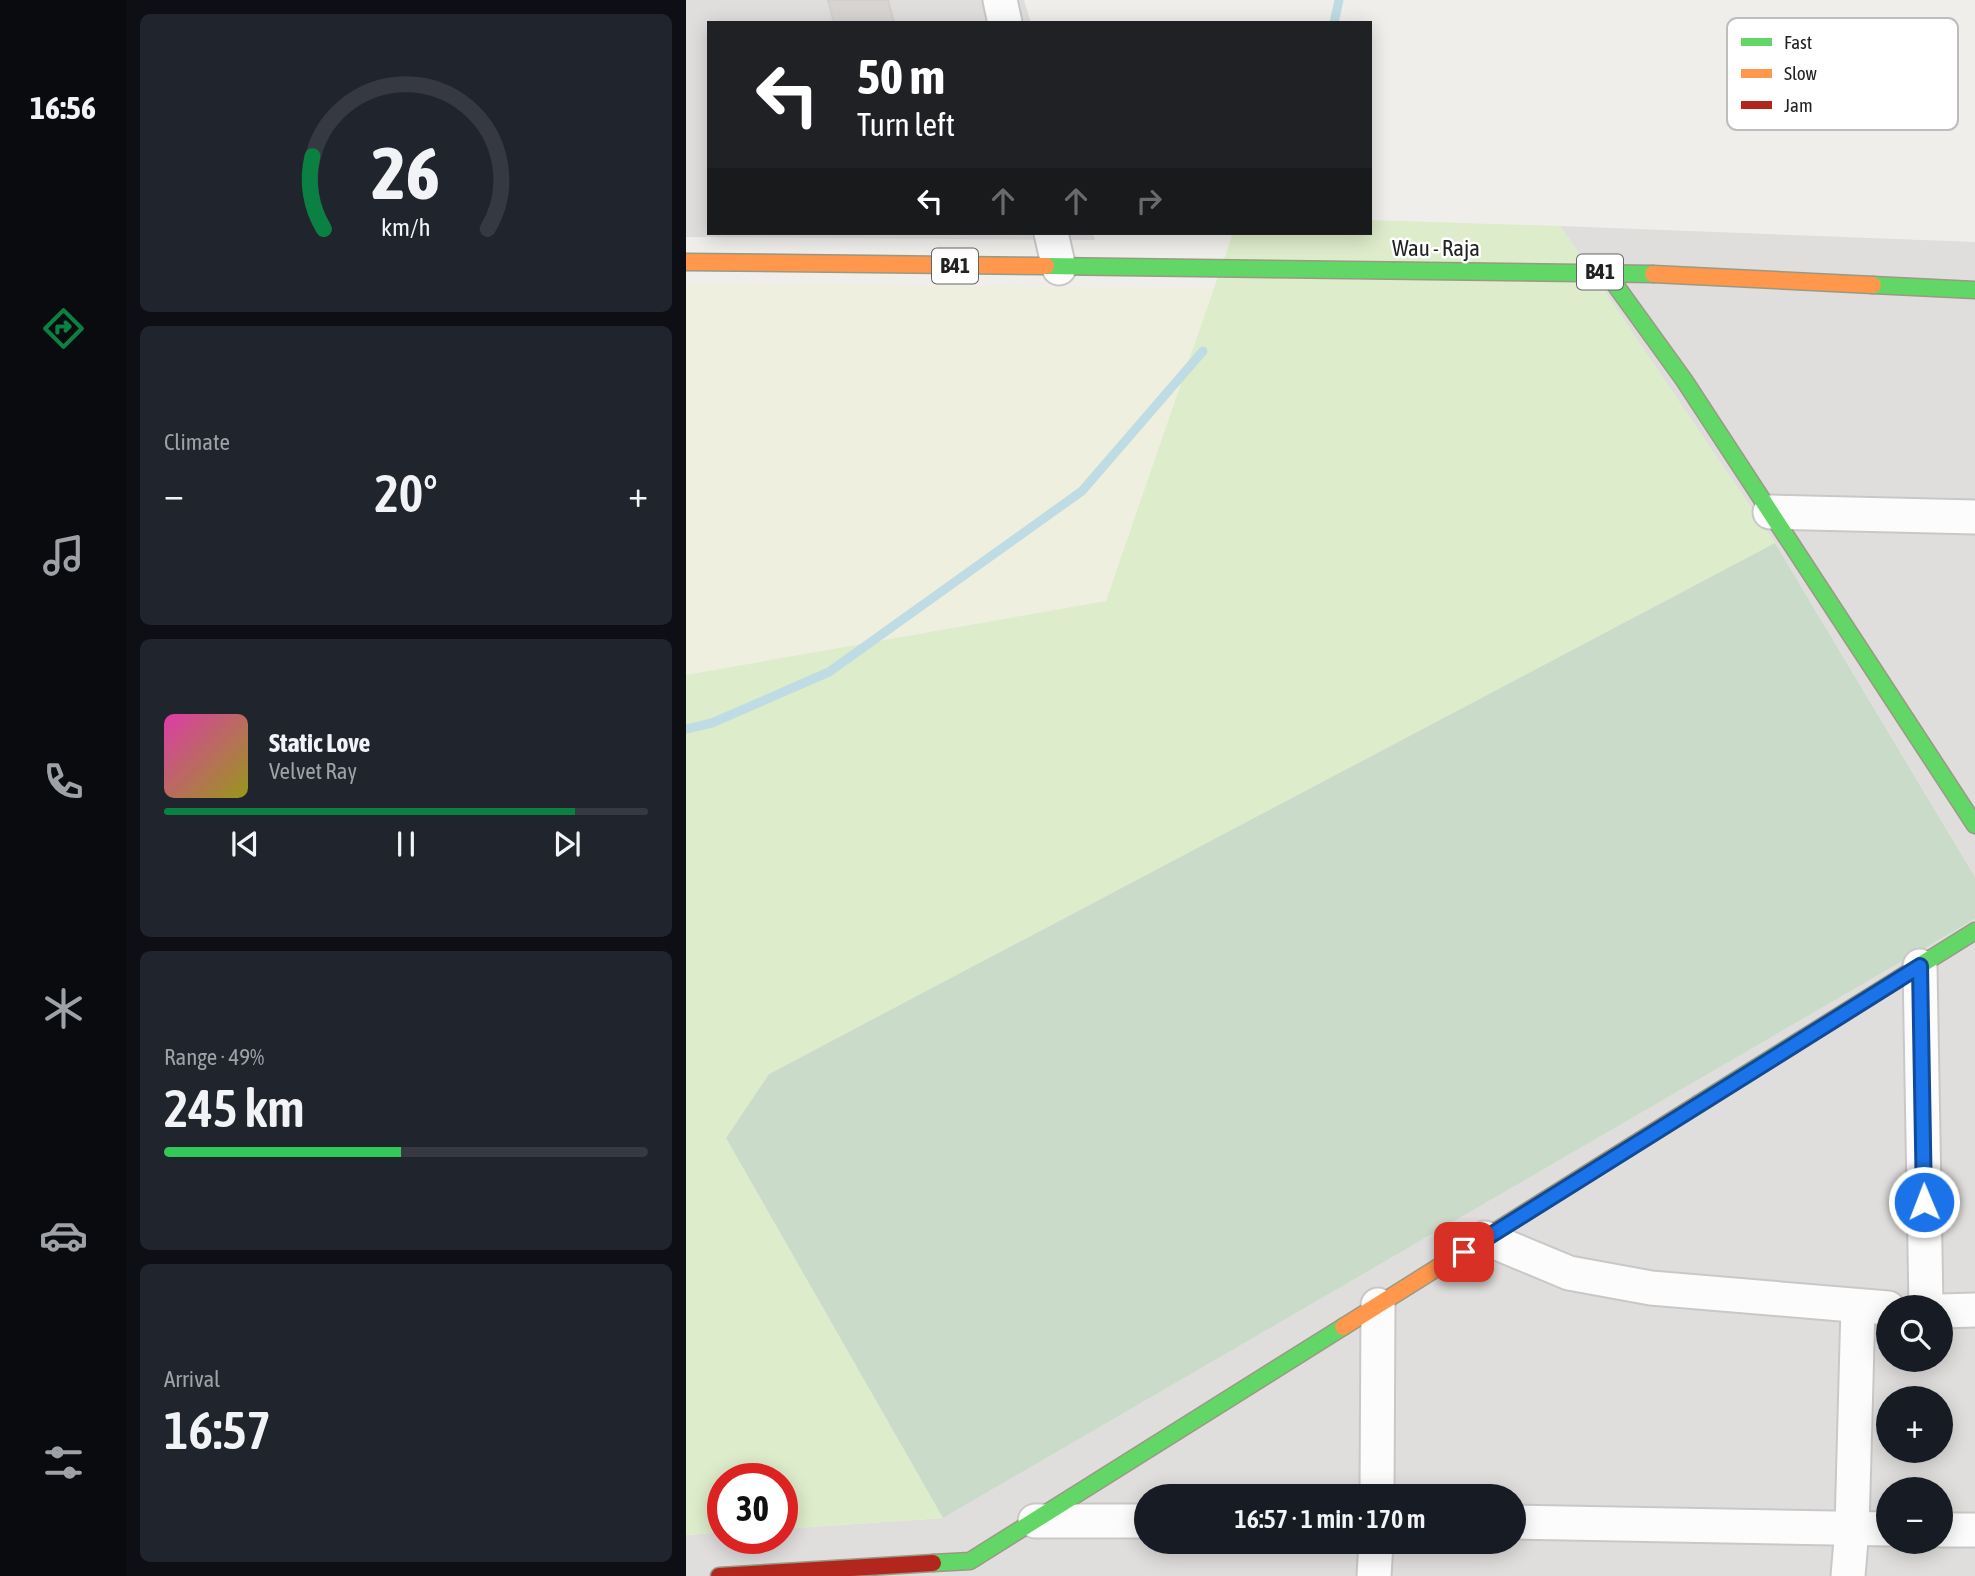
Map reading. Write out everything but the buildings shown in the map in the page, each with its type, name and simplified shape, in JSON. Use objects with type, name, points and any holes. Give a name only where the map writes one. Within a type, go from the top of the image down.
[{"type":"street","points":[[1000,0],[1005,21]]},
{"type":"street","points":[[1051,235],[1059,268]]},
{"type":"street","name":"Wau - Raja","points":[[686,262],[1606,272],[1975,290]]},
{"type":"street","points":[[1606,272],[1684,380],[1975,825]]},
{"type":"street","points":[[1770,512],[1975,517]]},
{"type":"street","points":[[719,1576],[970,1569],[1035,1521],[1975,932]]},
{"type":"street","points":[[1920,966],[1926,1295]]},
{"type":"street","points":[[1485,1238],[1569,1273],[1637,1286],[1873,1307],[1848,1576]]},
{"type":"street","points":[[1377,1484],[1378,1306]]},
{"type":"street","points":[[1953,1311],[1975,1310]]},
{"type":"street","points":[[1035,1521],[1134,1521]]},
{"type":"street","points":[[1526,1522],[1876,1529]]},
{"type":"street","points":[[1953,1530],[1975,1530]]},
{"type":"street","points":[[1374,1576],[1375,1554]]},
{"type":"shaded area","points":[[686,0],[1024,0],[1030,21],[707,21],[707,235],[1094,235],[1095,240],[686,237]]},
{"type":"shaded area","points":[[1560,226],[1975,242],[1975,877],[1775,543]]},
{"type":"shaded area","points":[[1975,919],[1975,1576],[686,1576],[686,1535],[707,1533],[707,1554],[798,1554],[798,1528],[943,1518]]},
{"type":"green space","points":[[1372,220],[1560,226],[1775,543],[769,1074],[726,1138],[943,1518],[798,1528],[798,1463],[707,1463],[707,1533],[686,1535],[686,675],[1106,601],[1232,235],[1372,235]]},
{"type":"green space","points":[[686,283],[1216,288],[1170,430],[1106,601],[686,675]]},
{"type":"green space","points":[[1775,543],[1975,877],[1975,919],[943,1518],[726,1138],[769,1074]]},
{"type":"waterway","points":[[1334,21],[1339,0]]},
{"type":"waterway","points":[[686,729],[712,723],[829,672],[1082,491],[1203,351]]},
{"type":"traffic: fast","points":[[1046,266],[1653,274]]},
{"type":"traffic: fast","points":[[1606,272],[1684,380],[1975,825]]},
{"type":"traffic: fast","points":[[1873,285],[1975,290]]},
{"type":"traffic: fast","points":[[1698,1104],[1975,931]]},
{"type":"traffic: fast","points":[[933,1563],[970,1561],[1343,1327]]},
{"type":"traffic: slow","points":[[686,262],[1046,266]]},
{"type":"traffic: slow","points":[[1653,274],[1873,285]]},
{"type":"traffic: slow","points":[[1343,1327],[1698,1104]]},
{"type":"traffic: jam","points":[[719,1576],[933,1563]]},
{"type":"route","points":[[1464,1252],[1920,966],[1924,1202]]}]
